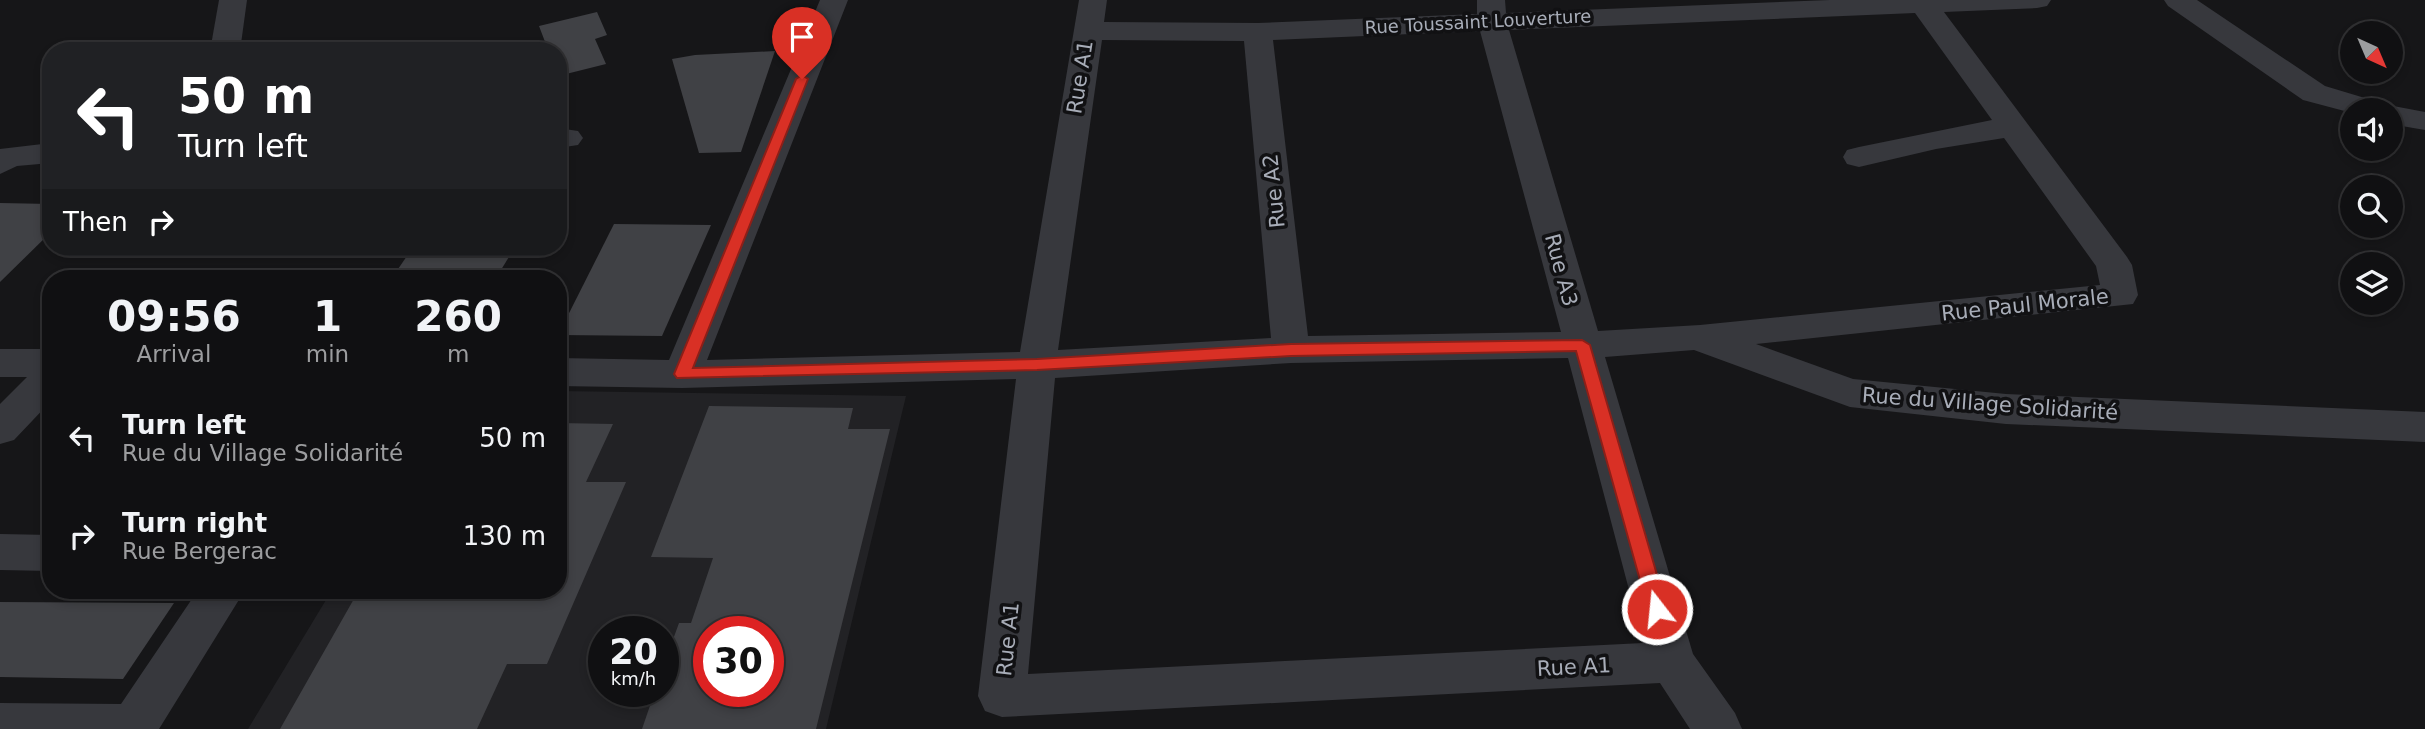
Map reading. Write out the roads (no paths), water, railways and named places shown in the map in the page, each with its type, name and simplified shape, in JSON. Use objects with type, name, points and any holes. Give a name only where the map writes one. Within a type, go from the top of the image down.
[{"type":"street","points":[[226,42],[233,0]]},
{"type":"street","points":[[682,374],[834,0]]},
{"type":"street","name":"Rue Toussaint Louverture","points":[[1090,16],[1258,32],[1492,11],[2037,0]]},
{"type":"street","points":[[2178,0],[2314,93],[2340,100]]},
{"type":"street","name":"Rue Paul Morale","points":[[1698,337],[2120,295],[2114,265],[1921,1]]},
{"type":"street","name":"Rue A3","points":[[1492,11],[1582,345],[1672,662],[1718,729]]},
{"type":"street","name":"Rue A1","points":[[1090,16],[1037,365],[1002,696],[1672,662]]},
{"type":"street","name":"Rue A2","points":[[1258,32],[1291,350]]},
{"type":"street","points":[[2403,117],[2425,121]]},
{"type":"street","points":[[1859,157],[1936,139],[2011,127]]},
{"type":"street","points":[[0,164],[7,157],[42,154]]},
{"type":"street","name":"Rue du Village Solidarité","points":[[567,372],[682,374],[1037,365],[1291,350],[1582,345],[1698,337],[1850,393],[2006,409],[2425,427]]},
{"type":"street","points":[[0,363],[42,363]]},
{"type":"street","points":[[0,429],[42,385]]},
{"type":"street","points":[[0,552],[42,552]]},
{"type":"street","points":[[0,725],[134,726],[217,599]]}]
